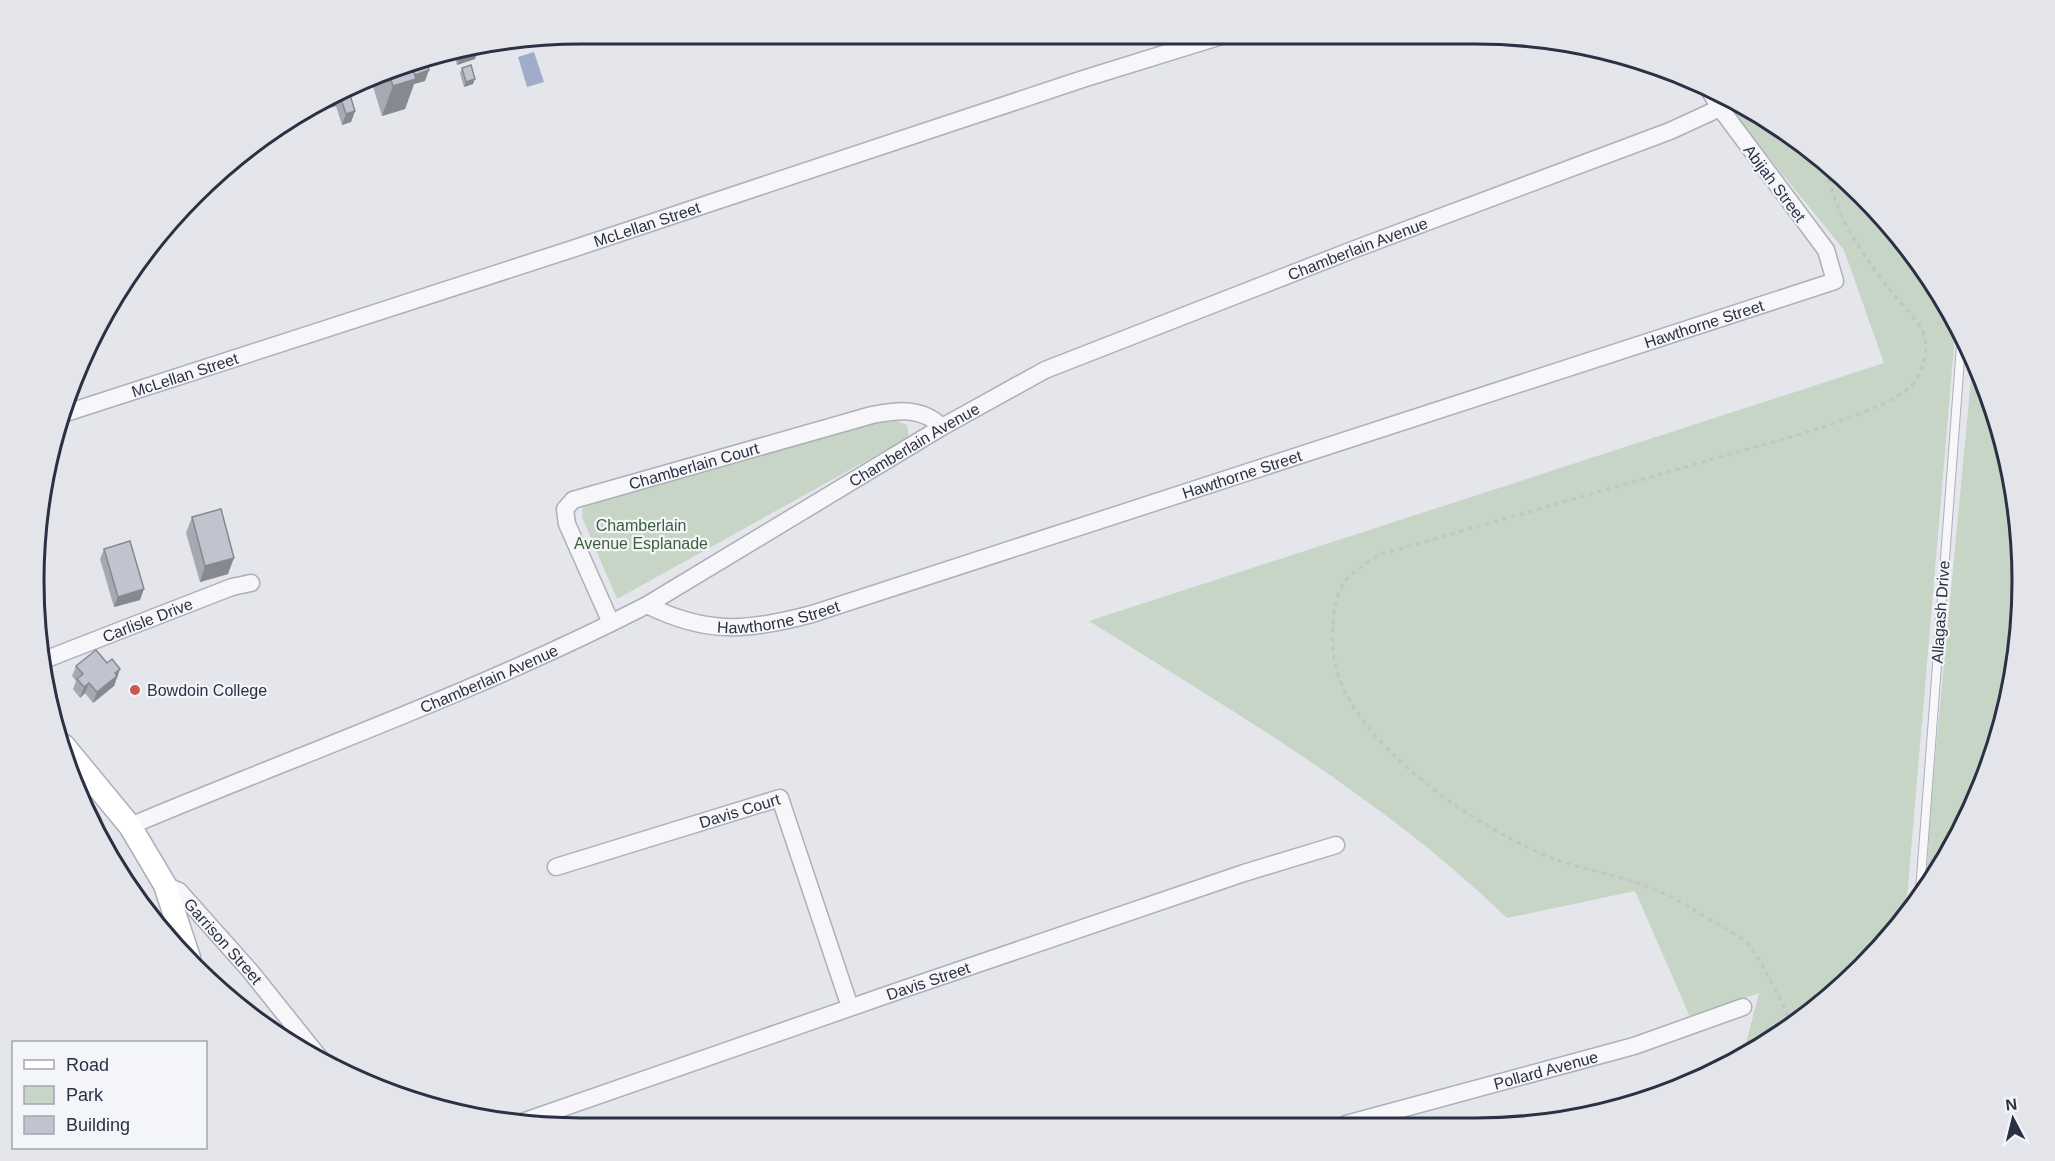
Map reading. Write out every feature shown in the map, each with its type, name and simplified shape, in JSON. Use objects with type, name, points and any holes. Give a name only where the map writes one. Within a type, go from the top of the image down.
[{"type":"main road","points":[[74,758],[130,826],[165,885],[178,936]]},
{"type":"street","name":"McLellan Street","points":[[71,411],[1033,95],[1196,44]]},
{"type":"street","name":"Abijah Street","points":[[1715,100],[1826,250],[1835,281]]},
{"type":"street","name":"Chamberlain Avenue","points":[[130,826],[501,676],[611,623],[647,605],[942,427],[1045,370],[1100,347],[1670,131],[1719,108]]},
{"type":"street","name":"Hawthorne Street","points":[[647,605],[677,619],[718,628],[745,629],[812,614],[1835,281]]},
{"type":"street","name":"Chamberlain Court","points":[[611,623],[567,524],[565,509],[573,500],[872,415],[899,410],[919,412],[932,417],[942,427]]},
{"type":"street","name":"Carlisle Drive","points":[[49,658],[232,587],[251,583]]},
{"type":"street","name":"Davis Court","points":[[556,867],[780,798],[850,1007]]},
{"type":"street","name":"Davis Street","points":[[540,1116],[1244,873],[1336,845]]},
{"type":"street","name":"Garrison Street","points":[[165,885],[179,891],[251,972],[308,1044]]},
{"type":"street","name":"Pollard Avenue","points":[[1368,1118],[1634,1046],[1743,1007]]},
{"type":"lane","name":"Allagash Drive","points":[[1921,879],[1960,353]]},
{"type":"path","points":[[1788,1016],[1747,943],[1695,910],[1637,883],[1558,860],[1466,815],[1396,758],[1363,723],[1345,696],[1334,660],[1332,627],[1335,607],[1347,578],[1378,555],[1818,429],[1869,411],[1910,387],[1926,361],[1923,332],[1867,260],[1841,215],[1827,176]]},
{"type":"green space","points":[[1728,107],[1801,154],[1854,201],[1901,254],[1940,312],[1955,340],[1907,899],[1878,935],[1829,984],[1801,1007],[1746,1044],[1759,993],[1690,1017],[1635,891],[1507,918],[1410,834],[1358,795],[1252,723],[1089,621],[1884,363],[1844,250]]},
{"type":"green space","points":[[1971,376],[1993,442],[2007,510],[2012,580],[2007,651],[1993,719],[1971,786],[1940,849],[1927,870],[1932,791]]},
{"type":"green space","name":"Chamberlain Avenue Esplanade","points":[[896,421],[907,425],[909,437],[617,599],[582,517],[583,506],[587,503],[869,422]]},
{"type":"water","points":[[534,52],[544,82],[527,87],[518,57]]},
{"type":"building","points":[[471,65],[475,79],[466,82],[462,68]]},
{"type":"building","points":[[428,66],[429,70],[415,75],[413,70]]},
{"type":"building","points":[[413,70],[416,79],[393,86],[390,78]]},
{"type":"building","points":[[350,96],[355,111],[346,114],[341,100]]},
{"type":"building","points":[[221,509],[234,558],[205,566],[192,517]]},
{"type":"building","points":[[130,541],[144,589],[118,597],[104,549]]},
{"type":"building","points":[[96,650],[107,663],[112,659],[120,669],[115,673],[117,676],[97,692],[89,683],[84,687],[77,679],[83,674],[76,666]]},
{"type":"place","name":"Bowdoin College","points":[[135,690]]}]
